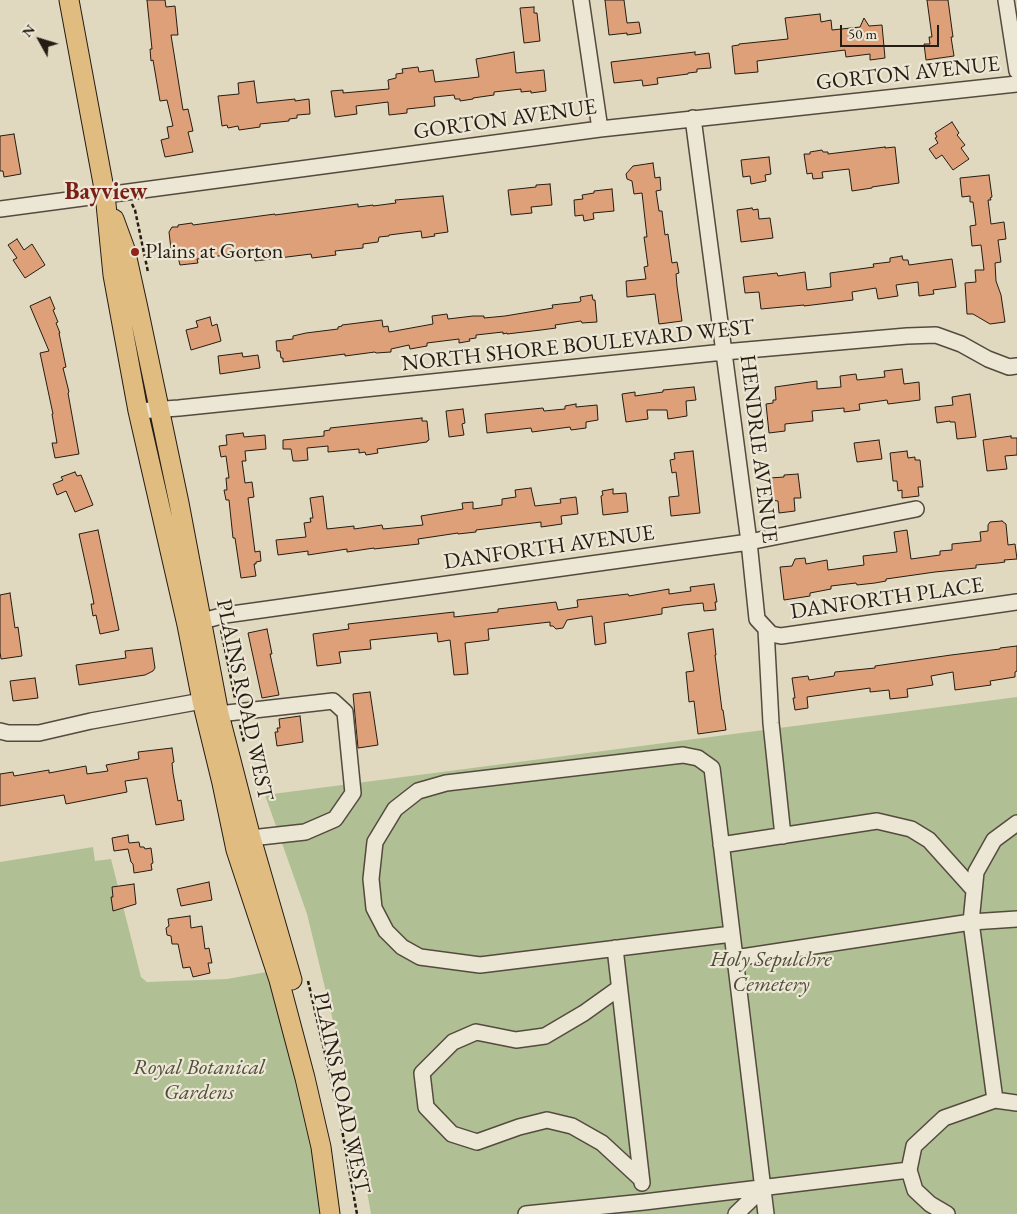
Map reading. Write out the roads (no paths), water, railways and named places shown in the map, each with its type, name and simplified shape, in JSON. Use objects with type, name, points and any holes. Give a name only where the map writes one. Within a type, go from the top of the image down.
[{"type":"main road","name":"PLAINS ROAD WEST","points":[[69,0],[105,194],[112,275],[138,411],[251,838],[297,1001],[326,1120],[343,1214]]},
{"type":"main road","name":"PLAINS ROAD WEST","points":[[105,194],[125,249],[179,503],[202,701],[236,850],[279,980],[305,1078],[321,1147],[330,1214]]},
{"type":"street","points":[[581,0],[600,129]]},
{"type":"street","points":[[1006,0],[1017,71]]},
{"type":"street","name":"GORTON AVENUE","points":[[0,210],[105,194],[600,129],[1017,84]]},
{"type":"street","name":"HENDRIE AVENUE","points":[[693,118],[749,542],[757,618],[766,629],[771,723],[782,836]]},
{"type":"street","name":"NORTH SHORE BOULEVARD WEST","points":[[138,411],[724,352],[936,335],[961,344],[988,359],[1009,367],[1017,366]]},
{"type":"street","name":"DANFORTH AVENUE","points":[[194,623],[225,615],[749,542],[916,509]]},
{"type":"street","name":"DANFORTH PLACE","points":[[766,629],[770,634],[781,636],[1017,602]]},
{"type":"street","points":[[0,731],[8,733],[39,732],[202,701]]},
{"type":"street","points":[[219,714],[334,702],[346,712],[353,793],[334,820],[305,832],[251,838]]},
{"type":"street","points":[[732,934],[480,965],[420,957],[402,947],[386,931],[374,908],[371,879],[375,842],[395,809],[418,791],[446,783],[683,755],[698,758],[712,768],[766,1214]]},
{"type":"street","points":[[721,845],[876,821],[911,829],[929,840],[974,890]]},
{"type":"street","points":[[994,1100],[970,922],[976,872],[994,840],[1017,823]]},
{"type":"street","points":[[735,958],[970,922],[1017,919]]},
{"type":"street","points":[[615,948],[644,1202]]},
{"type":"street","points":[[619,988],[544,1036],[516,1040],[476,1032],[453,1042],[422,1073],[426,1106],[452,1134],[477,1142],[519,1127],[547,1120],[572,1126],[602,1143],[642,1179]]},
{"type":"street","points":[[947,1214],[930,1204],[915,1190],[910,1170],[914,1146],[944,1118],[994,1100],[1017,1103]]},
{"type":"street","points":[[526,1214],[644,1202],[910,1170]]},
{"type":"street","points":[[736,1214],[763,1188]]},
{"type":"place","name":"Plains at Gorton","points":[[135,252]]},
{"type":"district","name":"Bayview","points":[[106,192]]},
{"type":"park label","name":"Holy Sepulchre Cemetery","points":[[771,972]]},
{"type":"park label","name":"Royal Botanical Gardens","points":[[199,1080]]}]
